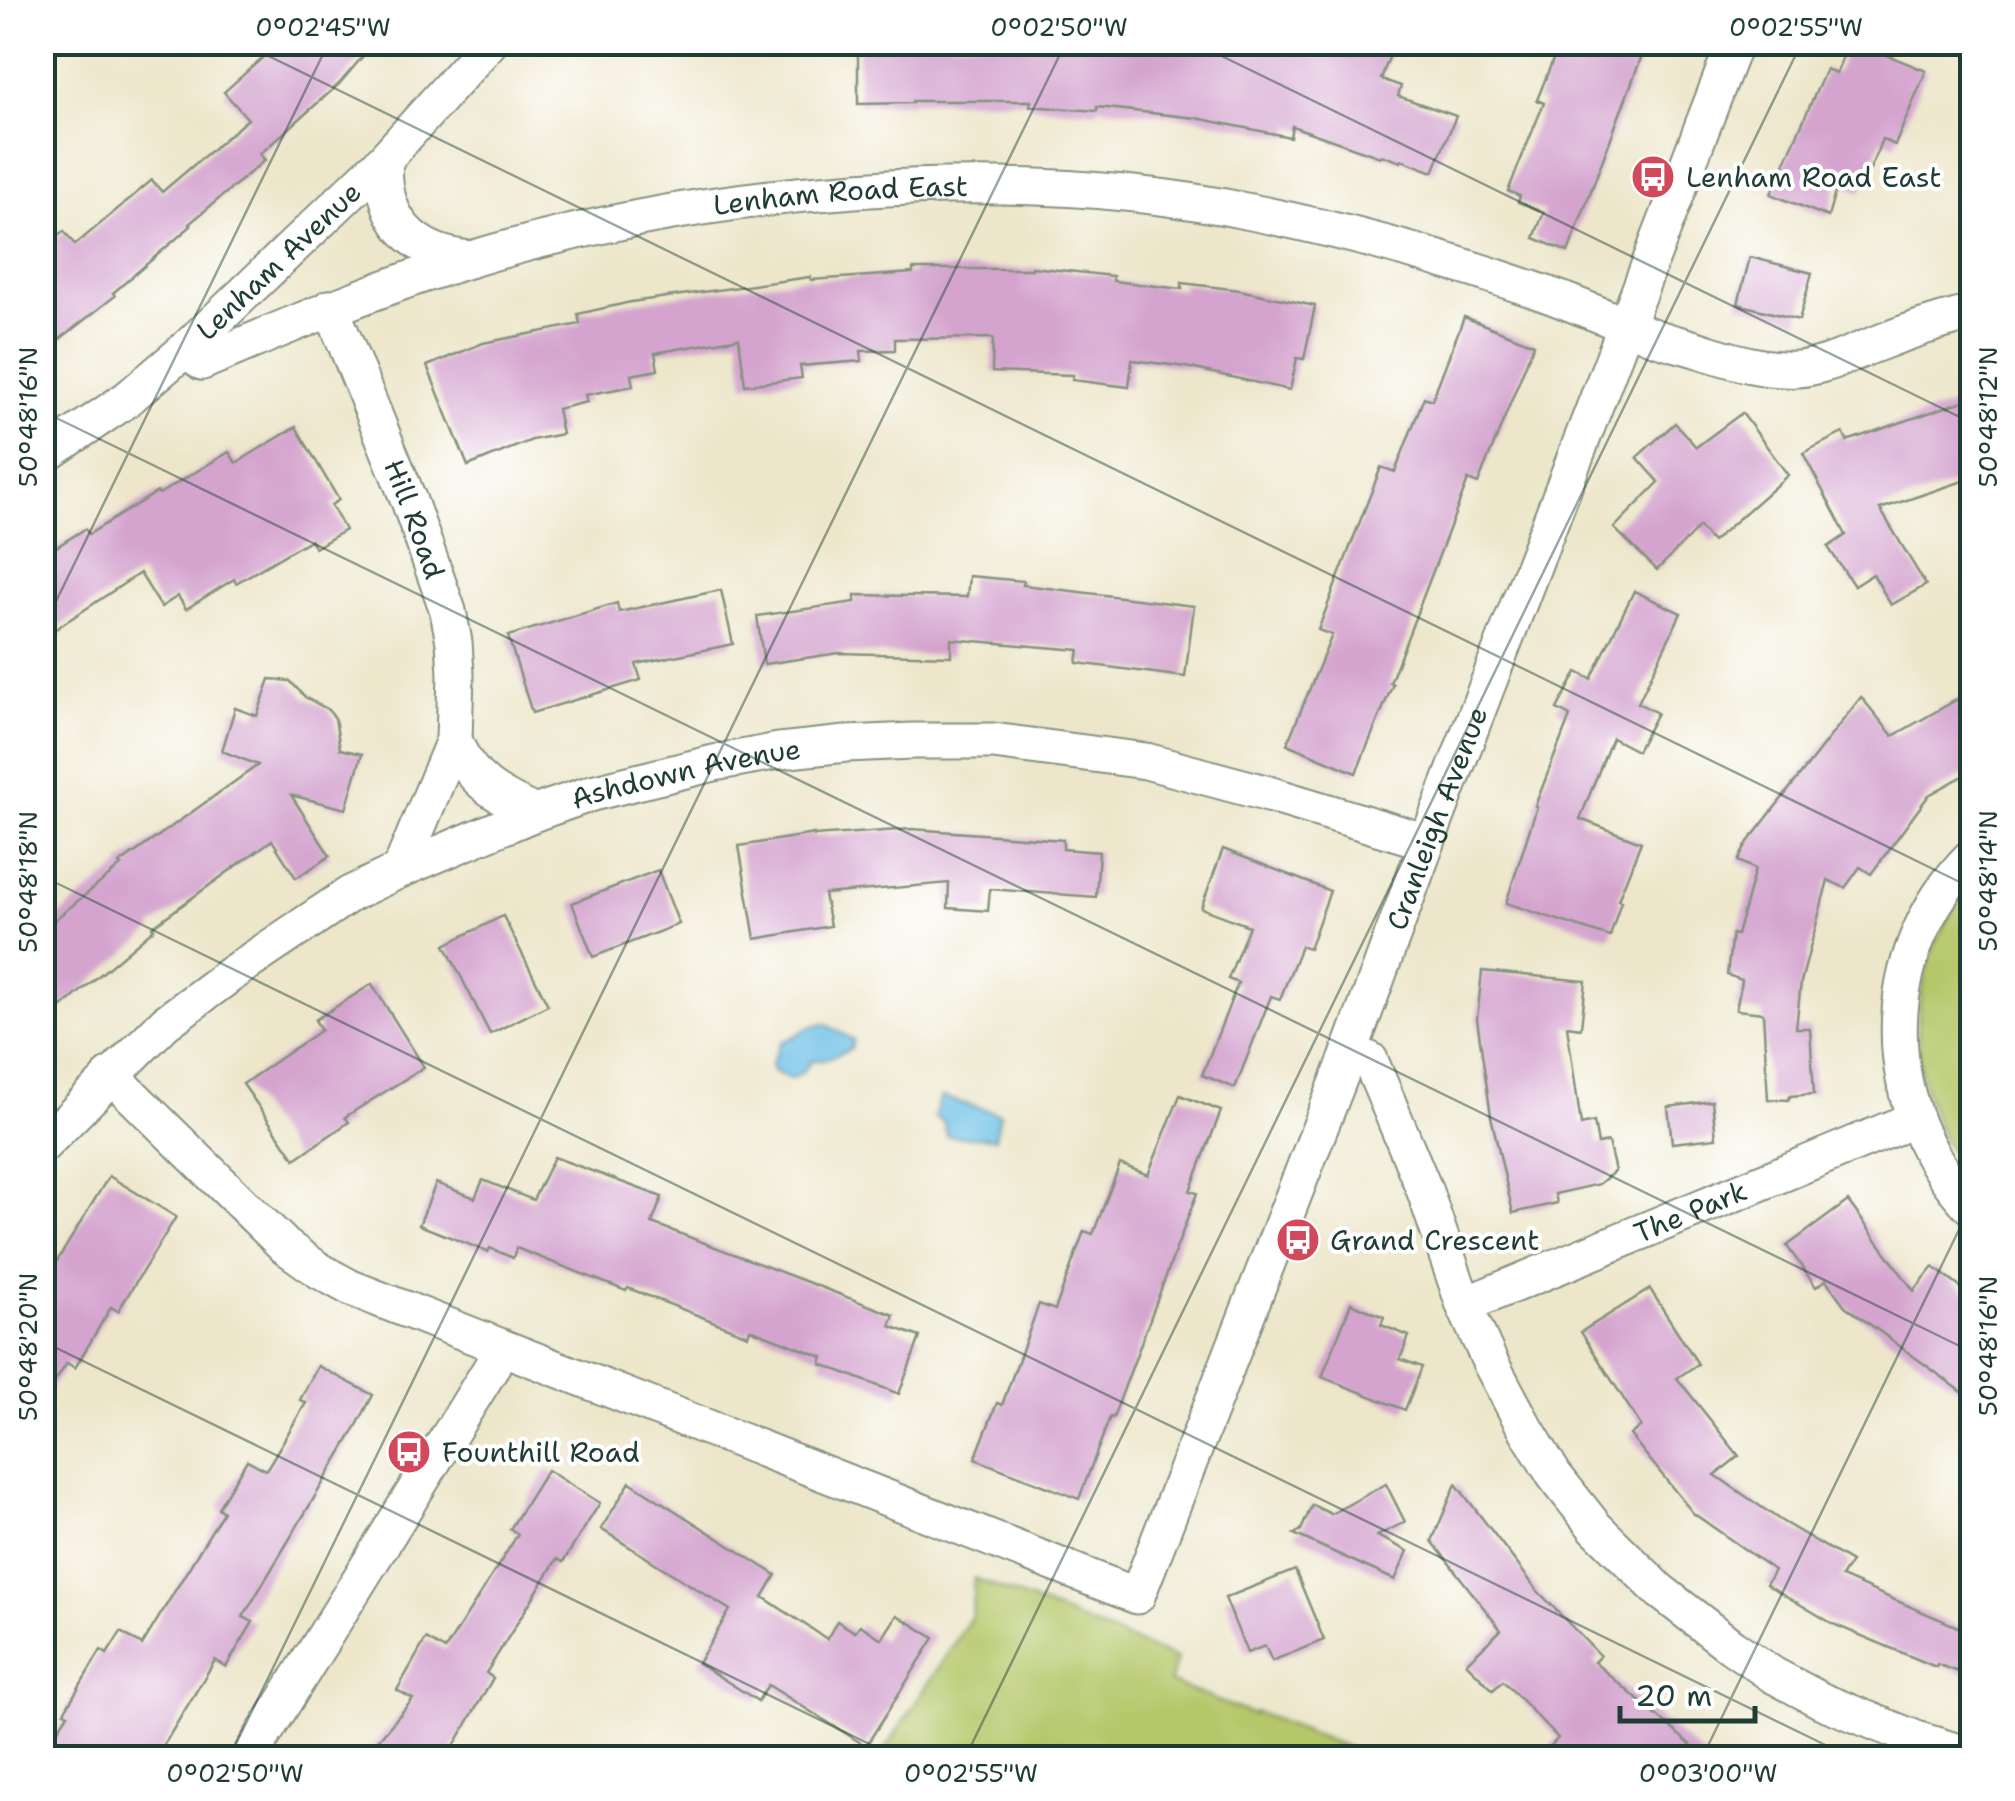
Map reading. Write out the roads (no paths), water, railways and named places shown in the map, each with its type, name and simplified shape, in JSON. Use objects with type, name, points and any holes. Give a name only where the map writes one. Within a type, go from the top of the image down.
[{"type":"street","name":"Lenham Avenue","points":[[42,456],[126,400],[186,349],[385,158],[490,42]]},
{"type":"street","name":"Cranleigh Avenue","points":[[501,1347],[1137,1596],[1350,1051],[1735,42]]},
{"type":"street","points":[[385,158],[386,196],[404,230],[434,252],[471,259]]},
{"type":"street","name":"Lenham Road East","points":[[186,349],[202,362],[328,308],[471,259],[642,216],[733,203],[917,187],[1016,187],[1176,198],[1254,212],[1471,269],[1648,334],[1766,368],[1819,367],[1905,332],[1972,313]]},
{"type":"street","name":"Hill Road","points":[[328,308],[409,501],[448,611],[454,642],[454,740],[400,870]]},
{"type":"street","points":[[454,740],[474,776],[508,801],[535,813]]},
{"type":"street","name":"Ashdown Avenue","points":[[42,1146],[165,1023],[230,974],[350,894],[535,813],[653,778],[779,751],[913,740],[992,741],[1146,760],[1427,842]]},
{"type":"street","points":[[1972,856],[1928,914],[1906,971],[1899,1031],[1908,1103],[1946,1177],[1972,1208]]},
{"type":"street","points":[[1350,1051],[1370,1060],[1381,1084],[1424,1188],[1464,1305],[1490,1362],[1554,1476],[1595,1527],[1660,1591],[1773,1675],[1822,1701],[1919,1740],[1972,1756]]},
{"type":"street","points":[[111,1075],[252,1216],[296,1254],[351,1288],[501,1347],[249,1758]]},
{"type":"street","name":"The Park","points":[[1464,1305],[1916,1119]]},
{"type":"water","points":[[825,1024],[853,1040],[851,1049],[812,1060],[790,1079],[773,1071],[771,1065],[781,1042]]},
{"type":"water","points":[[941,1097],[1000,1114],[995,1138],[947,1136],[943,1121],[934,1117]]},
{"type":"place","name":"Lenham Road East","points":[[1653,177]]},
{"type":"place","name":"Grand Crescent","points":[[1298,1240]]},
{"type":"place","name":"Founthill Road","points":[[409,1452]]}]
